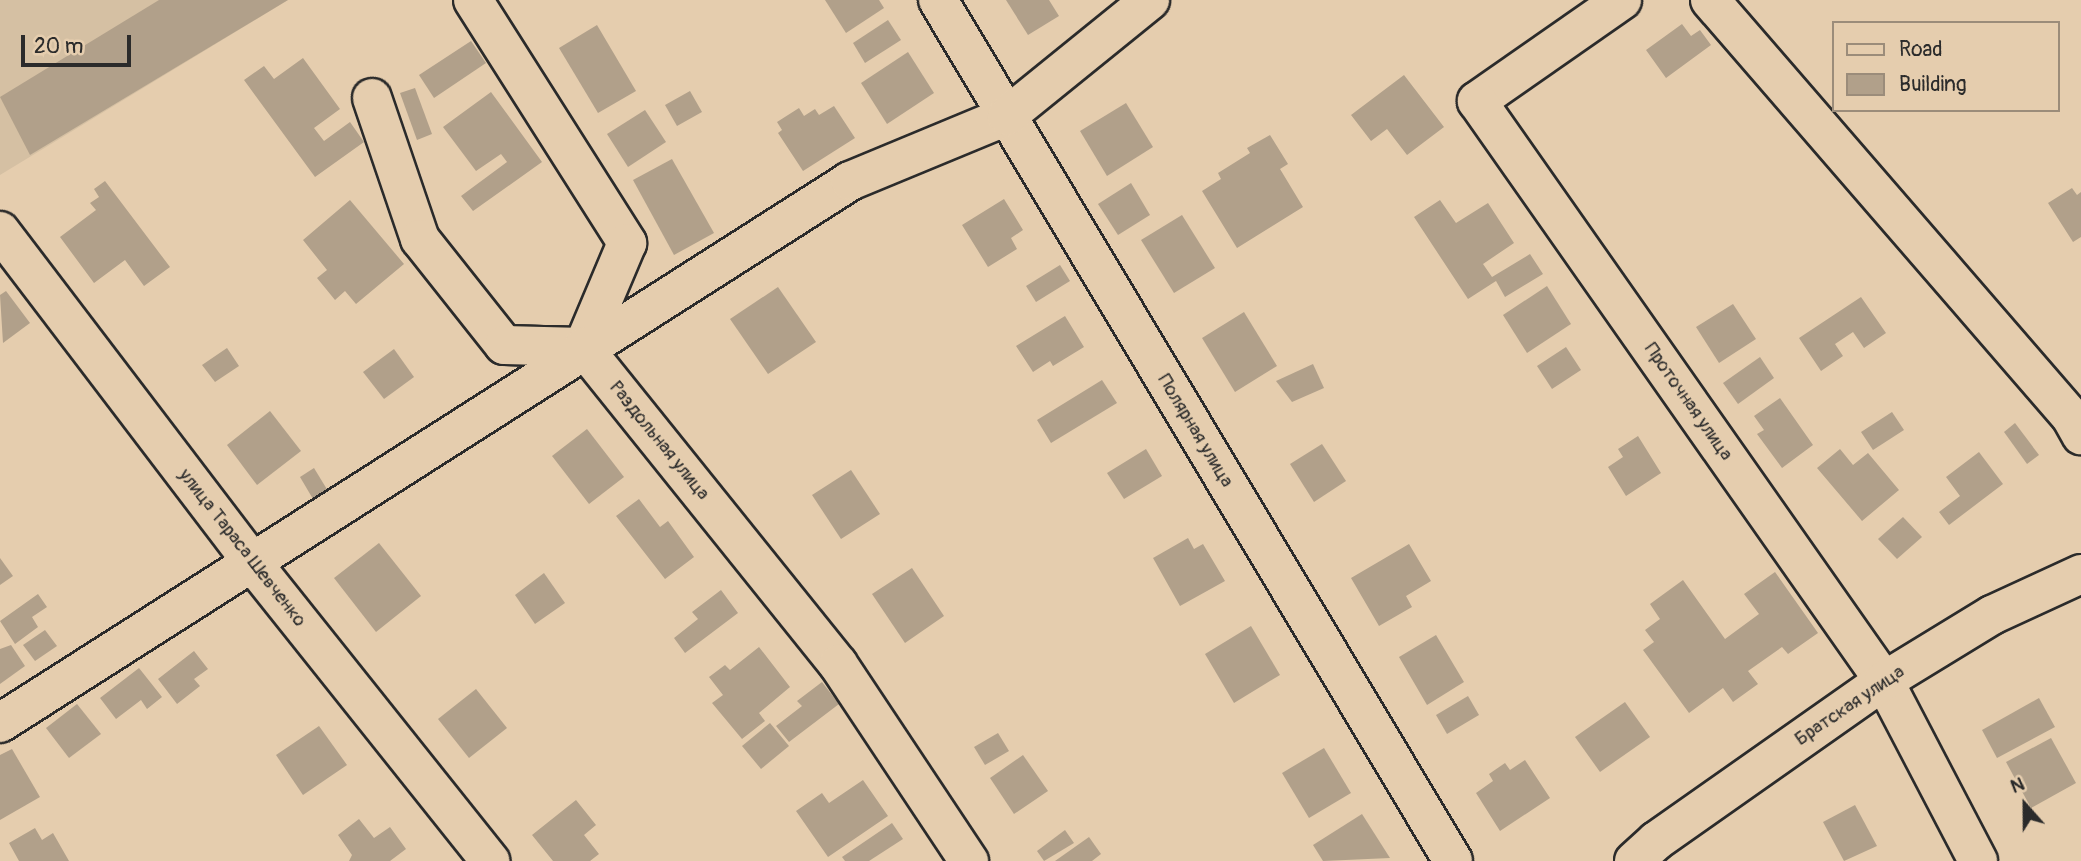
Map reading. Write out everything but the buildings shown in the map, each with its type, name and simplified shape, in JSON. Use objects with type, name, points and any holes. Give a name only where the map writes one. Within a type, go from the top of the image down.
[{"type":"street","points":[[473,0],[627,243],[583,347]]},
{"type":"street","name":"Полярная улица","points":[[938,0],[1453,861]]},
{"type":"street","points":[[0,723],[254,565],[583,347],[850,181],[1007,116],[1150,0]]},
{"type":"street","name":"Проточная улица","points":[[1622,0],[1476,101],[1884,681],[1978,861]]},
{"type":"street","points":[[1710,0],[2071,417],[2081,435]]},
{"type":"street","points":[[372,98],[421,239],[504,345],[583,347]]},
{"type":"street","name":"улица Тараса Шевченко","points":[[0,231],[254,565],[490,861]]},
{"type":"street","name":"Раздольная улица","points":[[583,347],[838,664],[969,861]]},
{"type":"street","name":"Братская улица","points":[[1634,861],[1656,841],[1884,681],[1992,615],[2081,573]]},
{"type":"shaded area","points":[[0,0],[288,0],[0,175]]}]
